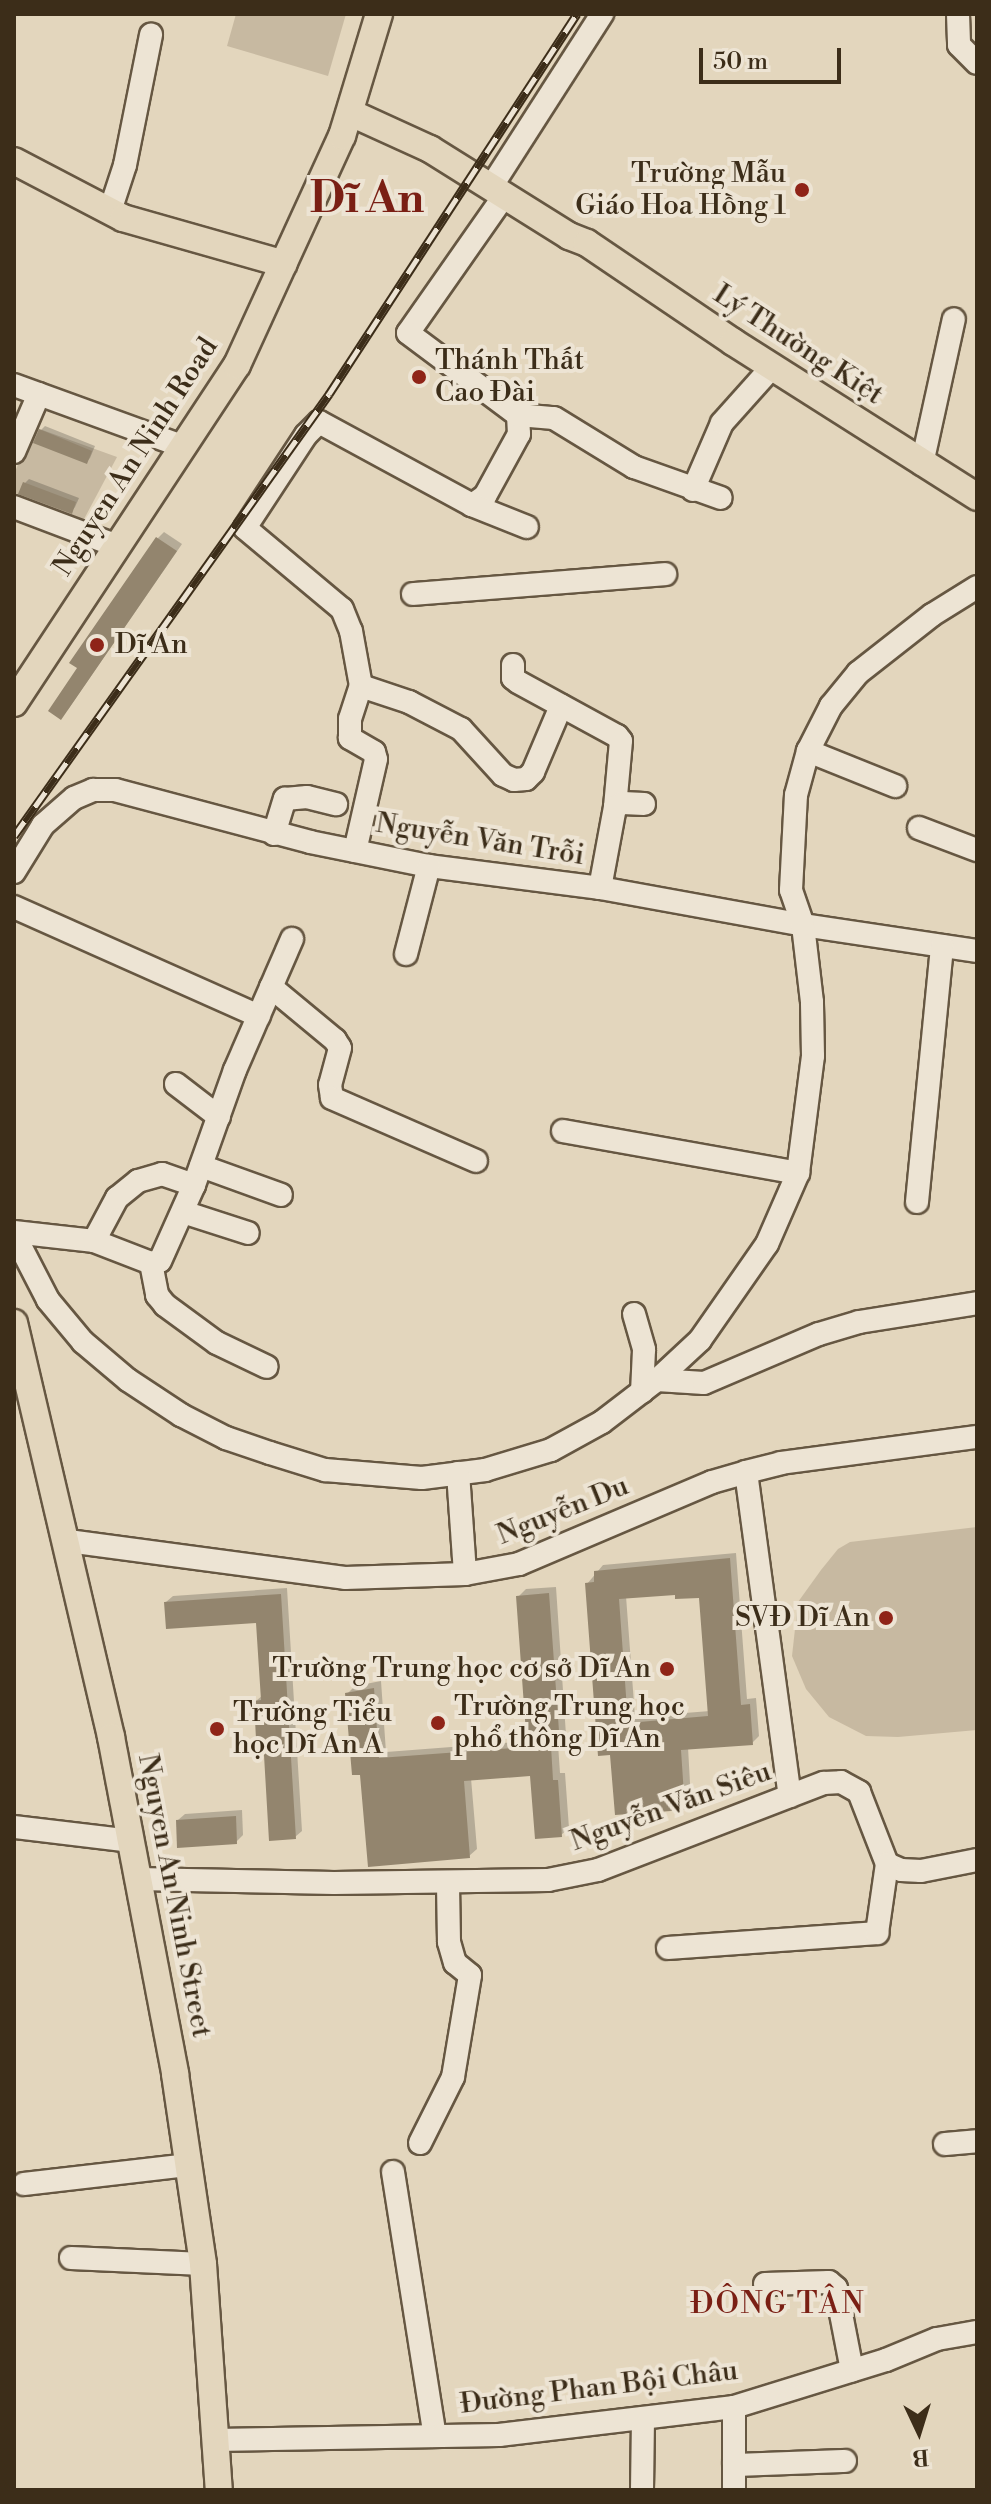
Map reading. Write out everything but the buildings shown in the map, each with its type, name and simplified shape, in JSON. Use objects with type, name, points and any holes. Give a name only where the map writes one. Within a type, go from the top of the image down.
[{"type":"main road","name":"Nguyen An Ninh Road","points":[[14,703],[237,365],[353,106],[379,14]]},
{"type":"main road","name":"Lý Thường Kiệt","points":[[353,106],[436,137],[569,236],[587,243],[772,367],[977,497]]},
{"type":"main road","points":[[14,161],[110,211],[211,245],[284,264]]},
{"type":"main road","name":"Nguyen An Ninh Street","points":[[14,1323],[68,1541],[131,1841],[189,2165],[203,2264],[219,2490]]},
{"type":"street","points":[[602,14],[408,333],[518,415],[554,418],[634,467],[721,498]]},
{"type":"street","points":[[958,14],[959,45],[977,63]]},
{"type":"street","points":[[110,211],[125,165],[151,35]]},
{"type":"street","points":[[922,464],[954,319]]},
{"type":"street","points":[[693,490],[722,423],[772,367]]},
{"type":"street","points":[[14,385],[184,447]]},
{"type":"street","points":[[14,452],[39,394]]},
{"type":"street","points":[[472,505],[485,496],[519,434],[518,415]]},
{"type":"street","points":[[355,851],[376,759],[374,752],[350,738],[350,719],[361,686],[351,631],[342,609],[248,531],[245,524],[306,435],[319,422],[472,505],[527,527]]},
{"type":"street","points":[[14,507],[117,546]]},
{"type":"street","points":[[413,594],[665,574]]},
{"type":"street","points":[[14,1233],[48,1300],[83,1342],[128,1380],[181,1415],[226,1438],[325,1470],[422,1478],[485,1470],[551,1450],[602,1422],[649,1386],[700,1340],[767,1244],[798,1173],[813,1056],[812,1002],[803,925],[791,890],[796,795],[808,751],[831,706],[858,673],[932,615],[977,587]]},
{"type":"street","points":[[513,665],[513,678],[621,741],[615,807],[600,888]]},
{"type":"street","points":[[361,686],[409,702],[461,729],[503,775],[514,780],[526,779],[533,772],[561,706]]},
{"type":"street","points":[[808,751],[895,786]]},
{"type":"street","name":"Nguyễn Văn Trỗi","points":[[14,872],[43,825],[74,798],[93,790],[115,790],[274,834],[429,866],[600,888],[803,925],[977,951]]},
{"type":"street","points":[[274,834],[285,799],[307,797],[336,804]]},
{"type":"street","points":[[615,807],[623,803],[644,804]]},
{"type":"street","points":[[919,828],[977,850]]},
{"type":"street","points":[[406,954],[429,866]]},
{"type":"street","points":[[14,907],[259,1016]]},
{"type":"street","points":[[14,1233],[94,1241],[151,1263],[160,1261],[198,1176],[292,939]]},
{"type":"street","points":[[917,1202],[942,946]]},
{"type":"street","points":[[271,987],[335,1040],[340,1048],[340,1059],[330,1085],[332,1098],[476,1161]]},
{"type":"street","points":[[176,1084],[219,1117]]},
{"type":"street","points":[[563,1131],[798,1173]]},
{"type":"street","points":[[94,1241],[117,1198],[138,1181],[162,1174],[198,1176],[281,1195]]},
{"type":"street","points":[[183,1212],[248,1233]]},
{"type":"street","points":[[151,1263],[157,1295],[165,1305],[217,1343],[267,1367]]},
{"type":"street","points":[[649,1386],[704,1383],[846,1326],[921,1309],[977,1303]]},
{"type":"street","points":[[634,1314],[644,1350],[649,1386]]},
{"type":"street","name":"Nguyễn Du","points":[[68,1541],[345,1578],[465,1574],[519,1564],[712,1482],[746,1472],[781,1463],[977,1437]]},
{"type":"street","points":[[746,1472],[790,1796]]},
{"type":"street","points":[[458,1473],[465,1574]]},
{"type":"street","name":"Nguyễn Văn Siêu","points":[[138,1879],[548,1880],[598,1870],[790,1796],[841,1782],[859,1792],[887,1864]]},
{"type":"street","points":[[14,1827],[131,1841]]},
{"type":"street","points":[[668,1948],[877,1933],[887,1864],[901,1870],[921,1871],[977,1860]]},
{"type":"street","points":[[420,2143],[453,2077],[470,1975],[455,1963],[449,1942],[448,1882]]},
{"type":"street","points":[[945,2144],[977,2141]]},
{"type":"street","points":[[24,2184],[189,2165]]},
{"type":"street","points":[[393,2172],[435,2436]]},
{"type":"street","points":[[71,2258],[203,2264]]},
{"type":"street","points":[[765,2284],[829,2282],[836,2288],[852,2370]]},
{"type":"street","name":"Đường Phan Bội Châu","points":[[216,2440],[499,2435],[734,2407],[937,2339],[977,2332]]},
{"type":"street","points":[[734,2407],[734,2490]]},
{"type":"street","points":[[642,2490],[643,2418]]},
{"type":"street","points":[[734,2465],[845,2461]]},
{"type":"shaded area","points":[[236,14],[346,14],[328,76],[227,46]]},
{"type":"shaded area","points":[[34,427],[117,457],[83,521],[14,494],[14,474]]},
{"type":"shaded area","name":"SVĐ Dĩ An","points":[[977,1527],[977,1730],[898,1737],[866,1736],[829,1717],[806,1689],[792,1656],[798,1602],[821,1570],[838,1549],[850,1542]]},
{"type":"railway","points":[[14,836],[329,394],[577,14]]},
{"type":"place","name":"Trường Mẫu Giáo Hoa Hồng 1","points":[[802,190]]},
{"type":"place","name":"Thánh Thất Cao Đài","points":[[419,377]]},
{"type":"place","name":"Dĩ An","points":[[97,645]]},
{"type":"place","name":"SVĐ Dĩ An","points":[[886,1618]]},
{"type":"place","name":"Trường Trung học cơ sở Dĩ An","points":[[667,1669]]},
{"type":"place","name":"Trường Trung học phổ thông Dĩ An","points":[[438,1723]]},
{"type":"place","name":"Trường Tiểu học Dĩ An A","points":[[217,1729]]},
{"type":"district","name":"Dĩ An","points":[[367,199]]},
{"type":"district","name":"ĐÔNG TÂN","points":[[778,2304]]}]
